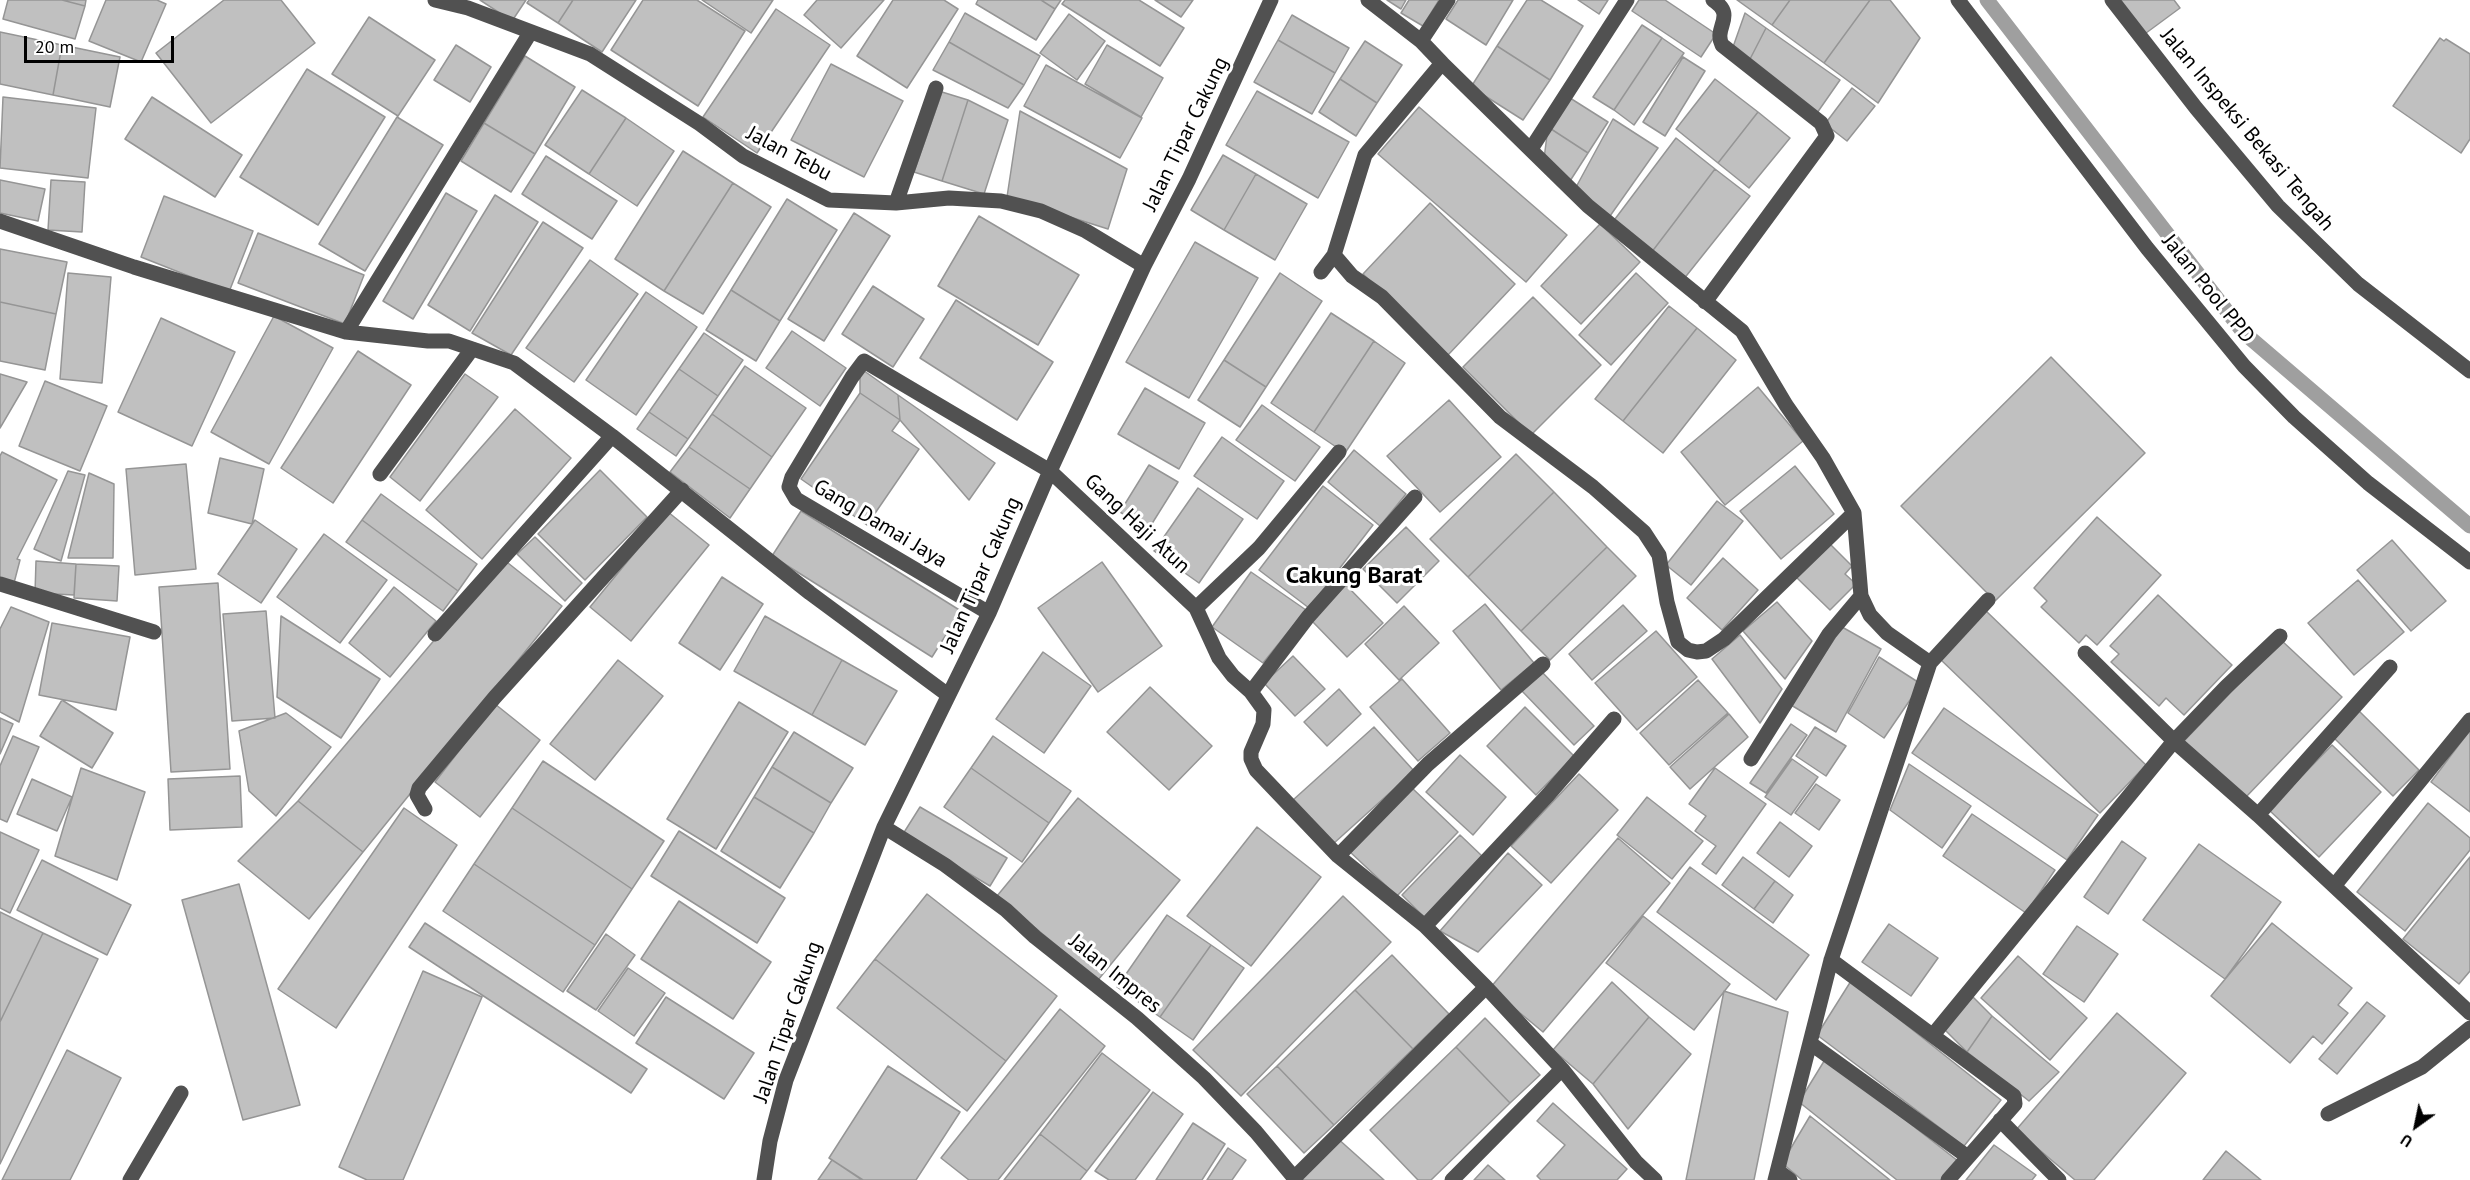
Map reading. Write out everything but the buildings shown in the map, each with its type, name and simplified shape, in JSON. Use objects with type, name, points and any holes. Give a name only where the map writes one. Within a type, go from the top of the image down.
[{"type":"street","name":"Jalan Tebu","points":[[435,0],[468,8],[590,54],[700,124],[743,156],[829,200],[896,203],[949,198],[1001,201],[1041,211],[1086,231],[1144,266]]},
{"type":"street","name":"Jalan Tipar Cakung","points":[[764,1180],[770,1141],[786,1080],[884,827],[988,613],[1144,266],[1189,179],[1271,0]]},
{"type":"street","points":[[1368,0],[1421,41],[1588,206],[1742,331],[1854,513],[1862,596],[1870,615],[1887,633],[1930,663]]},
{"type":"street","points":[[1421,41],[1448,0]]},
{"type":"street","points":[[1531,149],[1627,0]]},
{"type":"street","points":[[1705,302],[1827,136],[1821,123],[1722,45],[1719,35],[1725,15],[1724,10],[1713,0]]},
{"type":"street","name":"Jalan Pool PPD","points":[[1958,0],[2147,248],[2244,366],[2294,417],[2368,483],[2470,562]]},
{"type":"street","name":"Jalan Inspeksi Bekasi Tengah","points":[[2112,0],[2196,108],[2285,213],[2358,284],[2470,371]]},
{"type":"street","points":[[346,332],[530,33]]},
{"type":"street","points":[[1321,272],[1334,255],[1365,155],[1442,63]]},
{"type":"street","points":[[896,203],[936,88]]},
{"type":"street","points":[[0,222],[134,267],[346,332],[428,341],[449,341],[514,363],[682,490],[810,593],[948,694]]},
{"type":"street","points":[[1334,255],[1352,276],[1382,297],[1500,417],[1593,487],[1644,532],[1659,555],[1667,602],[1678,642],[1688,650],[1706,651],[1724,639],[1854,513]]},
{"type":"street","points":[[380,474],[472,349]]},
{"type":"street","name":"Gang Damai Jaya","points":[[988,613],[796,499],[789,483],[852,377],[864,361],[1050,471]]},
{"type":"street","points":[[435,634],[612,436]]},
{"type":"street","points":[[1339,452],[1259,548],[1196,608],[1219,658],[1233,676],[1251,692],[1264,710],[1263,724],[1251,752],[1251,759],[1256,770],[1338,856],[1425,926],[1486,987],[1562,1069],[1636,1162],[1655,1180]]},
{"type":"street","name":"Gang Haji Atun","points":[[1050,471],[1196,608]]},
{"type":"street","points":[[425,808],[417,795],[418,788],[495,697],[682,490]]},
{"type":"street","points":[[1251,692],[1308,617],[1415,497]]},
{"type":"street","points":[[0,584],[154,632]]},
{"type":"street","points":[[1750,759],[1829,634],[1862,596]]},
{"type":"street","points":[[1781,1177],[1810,1043],[1831,960],[1930,663],[1988,600]]},
{"type":"street","points":[[1933,1035],[2174,741],[2280,636]]},
{"type":"street","points":[[2085,652],[2174,741],[2258,815],[2470,1013]]},
{"type":"street","points":[[1338,856],[1428,764],[1543,664]]},
{"type":"street","points":[[2258,815],[2390,667]]},
{"type":"street","points":[[1425,926],[1548,795],[1614,719]]},
{"type":"street","points":[[2334,886],[2470,720]]},
{"type":"street","name":"Jalan Impres","points":[[884,827],[945,865],[1006,910],[1035,937],[1137,1018],[1219,1093],[1256,1132],[1295,1179]]},
{"type":"street","points":[[1831,960],[2014,1096],[2015,1104],[1948,1180]]},
{"type":"street","points":[[1295,1179],[1486,987]]},
{"type":"street","points":[[2328,1114],[2422,1067],[2470,1028]]},
{"type":"street","points":[[1810,1043],[1968,1157]]},
{"type":"street","points":[[1452,1180],[1562,1069]]},
{"type":"street","points":[[130,1180],[181,1093]]},
{"type":"street","points":[[2000,1120],[2059,1180]]},
{"type":"waterway","points":[[1987,0],[2243,332],[2470,526]]},
{"type":"district","name":"Cakung Barat","points":[[1354,576]]}]
